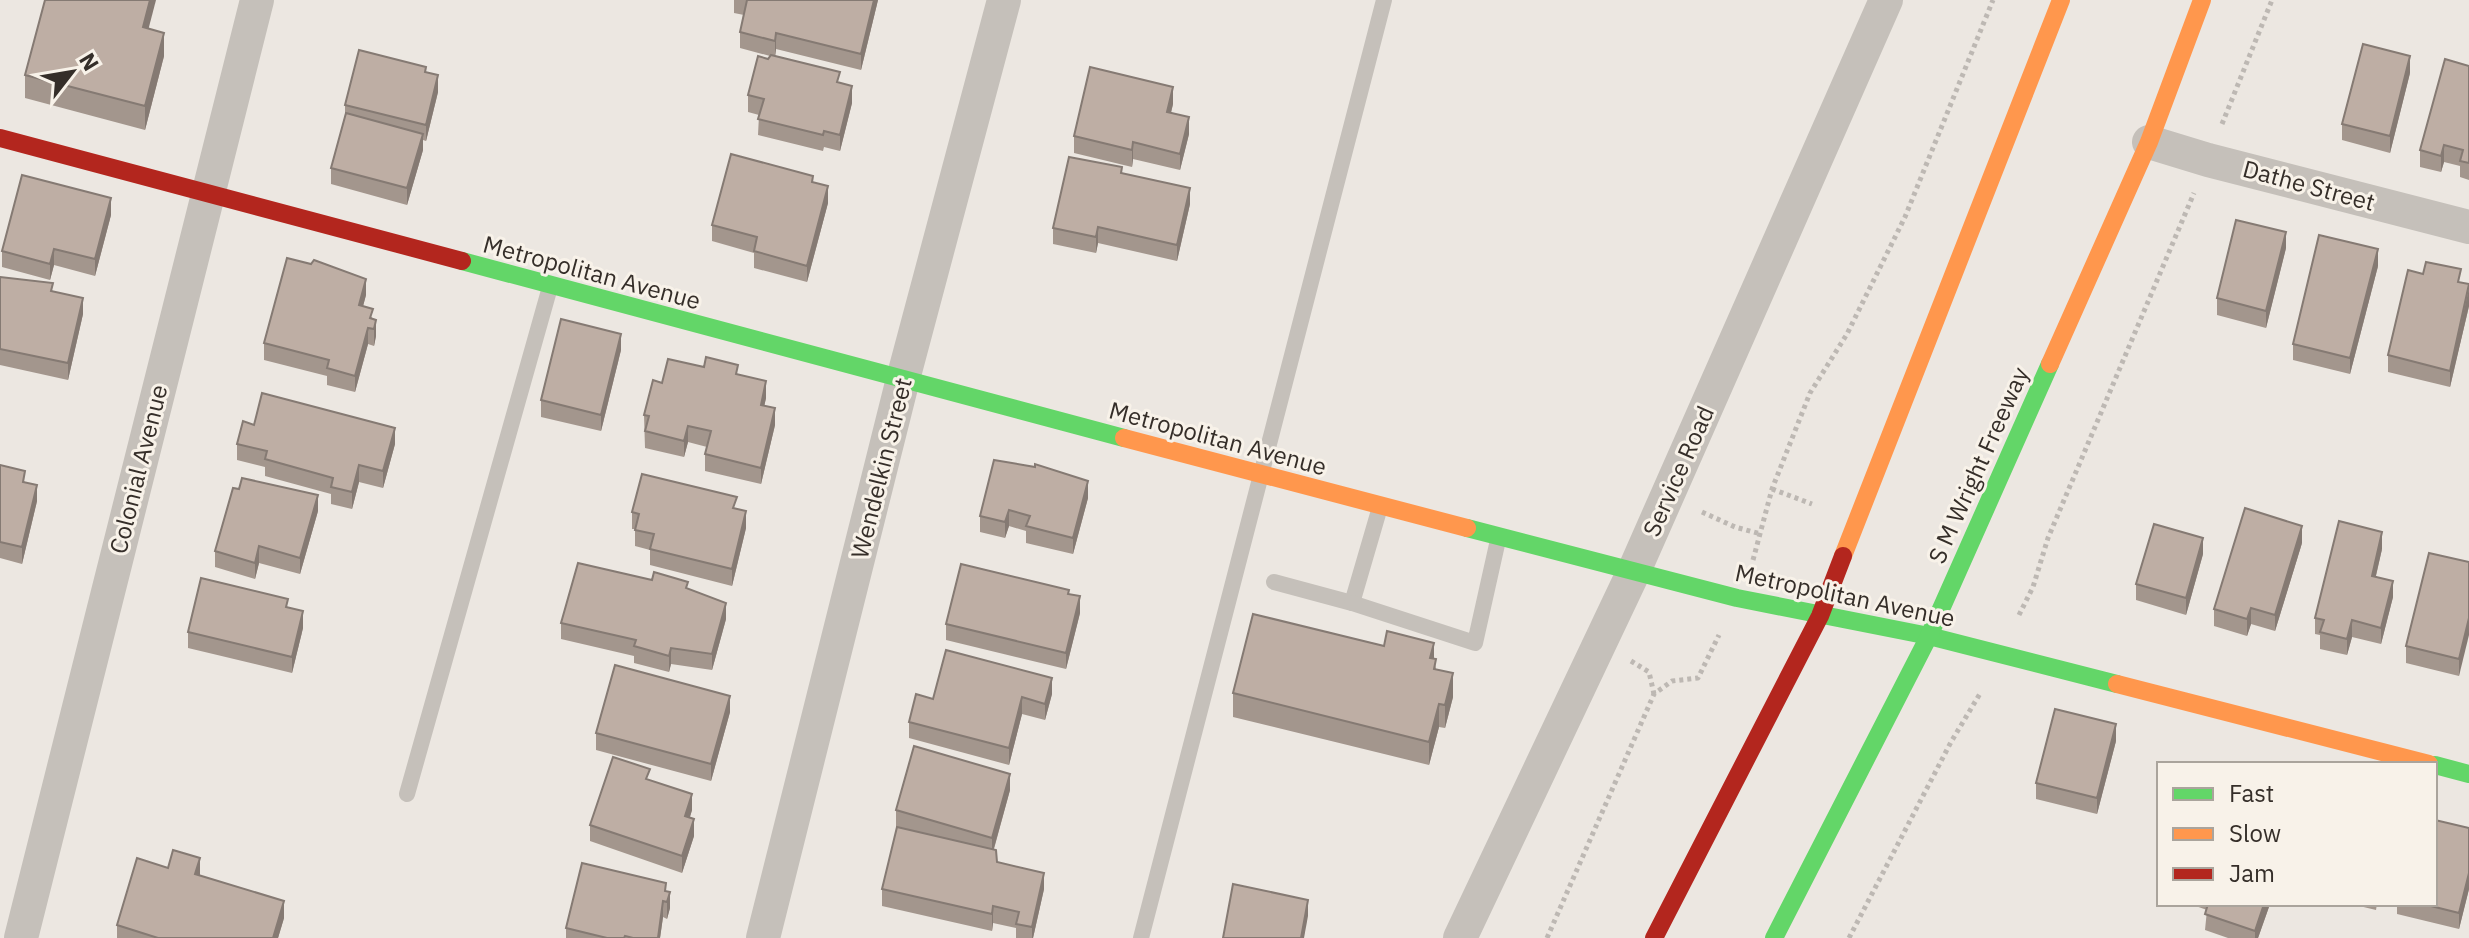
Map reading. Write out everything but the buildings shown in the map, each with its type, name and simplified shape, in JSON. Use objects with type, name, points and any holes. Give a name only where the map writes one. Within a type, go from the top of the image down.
[{"type":"street","name":"Colonial Avenue","points":[[21,938],[257,0]]},
{"type":"street","name":"Wendelkin Street","points":[[763,938],[903,379],[1004,0]]},
{"type":"street","name":"Service Road","points":[[1460,938],[1634,571],[1886,0]]},
{"type":"street","points":[[1654,938],[1820,616],[2061,0]]},
{"type":"street","name":"S M Wright Freeway","points":[[1774,938],[1929,636],[2149,142],[2202,0]]},
{"type":"street","name":"Metropolitan Avenue","points":[[0,138],[1380,506],[1737,598],[1929,636],[2420,762]]},
{"type":"street","name":"Dathe Street","points":[[2149,142],[2469,227]]},
{"type":"street","name":"Metropolitan Avenue","points":[[2437,766],[2469,774]]},
{"type":"lane","points":[[1141,938],[1384,0]]},
{"type":"lane","points":[[407,794],[550,285]]},
{"type":"lane","points":[[1352,603],[1380,506]]},
{"type":"lane","points":[[1274,582],[1352,603],[1475,643],[1498,536]]},
{"type":"path","points":[[1756,552],[1772,489],[1810,393],[1847,334],[1905,217],[1993,0]]},
{"type":"path","points":[[2033,587],[2048,538],[2208,160],[2272,0]]},
{"type":"path","points":[[1772,489],[1812,504]]},
{"type":"path","points":[[1694,509],[1735,527],[1761,534]]},
{"type":"path","points":[[1623,655],[1649,672],[1654,694]]},
{"type":"path","points":[[1547,938],[1654,694],[1672,681],[1698,678]]},
{"type":"path","points":[[1849,938],[1951,742],[1973,709]]},
{"type":"traffic: fast","points":[[462,261],[1124,438]]},
{"type":"traffic: fast","points":[[1774,938],[1929,636],[2050,364]]},
{"type":"traffic: fast","points":[[1467,528],[1737,598],[1929,636],[2117,684]]},
{"type":"traffic: fast","points":[[2437,766],[2469,774]]},
{"type":"traffic: slow","points":[[1843,556],[2061,0]]},
{"type":"traffic: slow","points":[[2050,364],[2149,142],[2202,0]]},
{"type":"traffic: slow","points":[[1124,438],[1467,528]]},
{"type":"traffic: slow","points":[[2117,684],[2421,762]]},
{"type":"traffic: jam","points":[[0,138],[462,261]]},
{"type":"traffic: jam","points":[[1654,938],[1820,616],[1843,556]]}]
